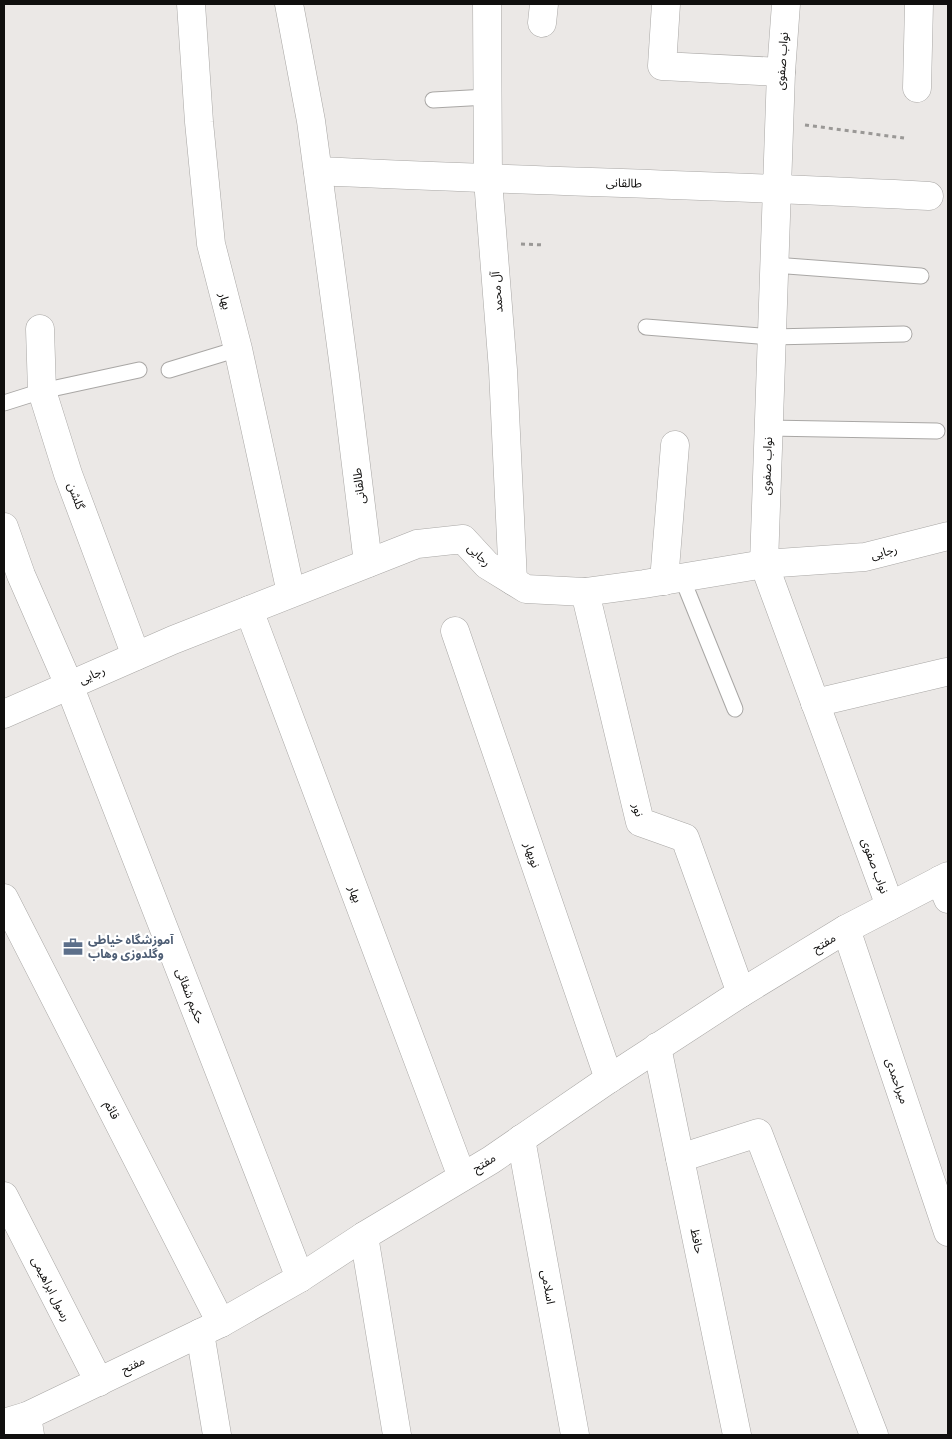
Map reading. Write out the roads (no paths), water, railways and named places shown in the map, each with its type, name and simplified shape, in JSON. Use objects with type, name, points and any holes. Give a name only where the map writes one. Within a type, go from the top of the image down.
[{"type":"street","name":"بهار","points":[[190,4],[211,244],[238,349],[291,594]]},
{"type":"street","name":"طالقانی","points":[[289,4],[311,120],[368,563]]},
{"type":"street","name":"آل محمد","points":[[487,4],[488,180],[503,370],[513,581]]},
{"type":"street","points":[[666,4],[662,66],[781,72]]},
{"type":"street","name":"نواب صفوی","points":[[786,4],[779,122],[764,564],[890,906]]},
{"type":"street","points":[[917,88],[919,4]]},
{"type":"street","name":"طالقانی","points":[[318,171],[488,180],[777,188],[929,196]]},
{"type":"street","name":"گلشن","points":[[40,330],[42,391],[68,474],[136,656]]},
{"type":"street","points":[[673,579],[675,446]]},
{"type":"street","name":"حکیم شفائی","points":[[4,527],[21,574],[69,685],[300,1278]]},
{"type":"street","name":"رجایی","points":[[4,714],[136,656],[417,544],[463,539],[488,565],[526,589],[585,592],[764,564],[865,557],[948,536]]},
{"type":"street","name":"نور","points":[[585,592],[640,822],[684,838],[741,993]]},
{"type":"street","name":"بهار","points":[[249,610],[462,1177]]},
{"type":"street","name":"نوبهار","points":[[455,631],[609,1079]]},
{"type":"street","points":[[815,703],[946,672]]},
{"type":"street","name":"مفتح","points":[[20,1425],[99,1382],[211,1328],[300,1278],[521,1139],[741,993],[846,929],[890,906],[946,885]]},
{"type":"street","name":"قائم","points":[[4,898],[211,1328],[217,1435]]},
{"type":"street","name":"میراحمدی","points":[[846,929],[948,1232]]},
{"type":"street","name":"حافظ","points":[[658,1047],[737,1435]]},
{"type":"street","points":[[680,1158],[758,1133],[874,1435]]},
{"type":"street","name":"اسلامی","points":[[521,1139],[576,1435]]},
{"type":"street","name":"رسول ابراهیمی","points":[[4,1196],[99,1382]]},
{"type":"street","points":[[364,1236],[397,1435]]},
{"type":"lane","points":[[433,100],[487,97]]},
{"type":"lane","points":[[774,265],[921,276]]},
{"type":"lane","points":[[646,326],[772,336],[904,334]]},
{"type":"lane","points":[[169,370],[238,349]]},
{"type":"lane","points":[[4,403],[42,391],[139,370]]},
{"type":"lane","points":[[768,428],[937,431]]},
{"type":"lane","points":[[673,579],[735,709]]},
{"type":"place","name":"آموزشگاه خیاطی وگلدوزی وهاب","points":[[73,947]]}]
